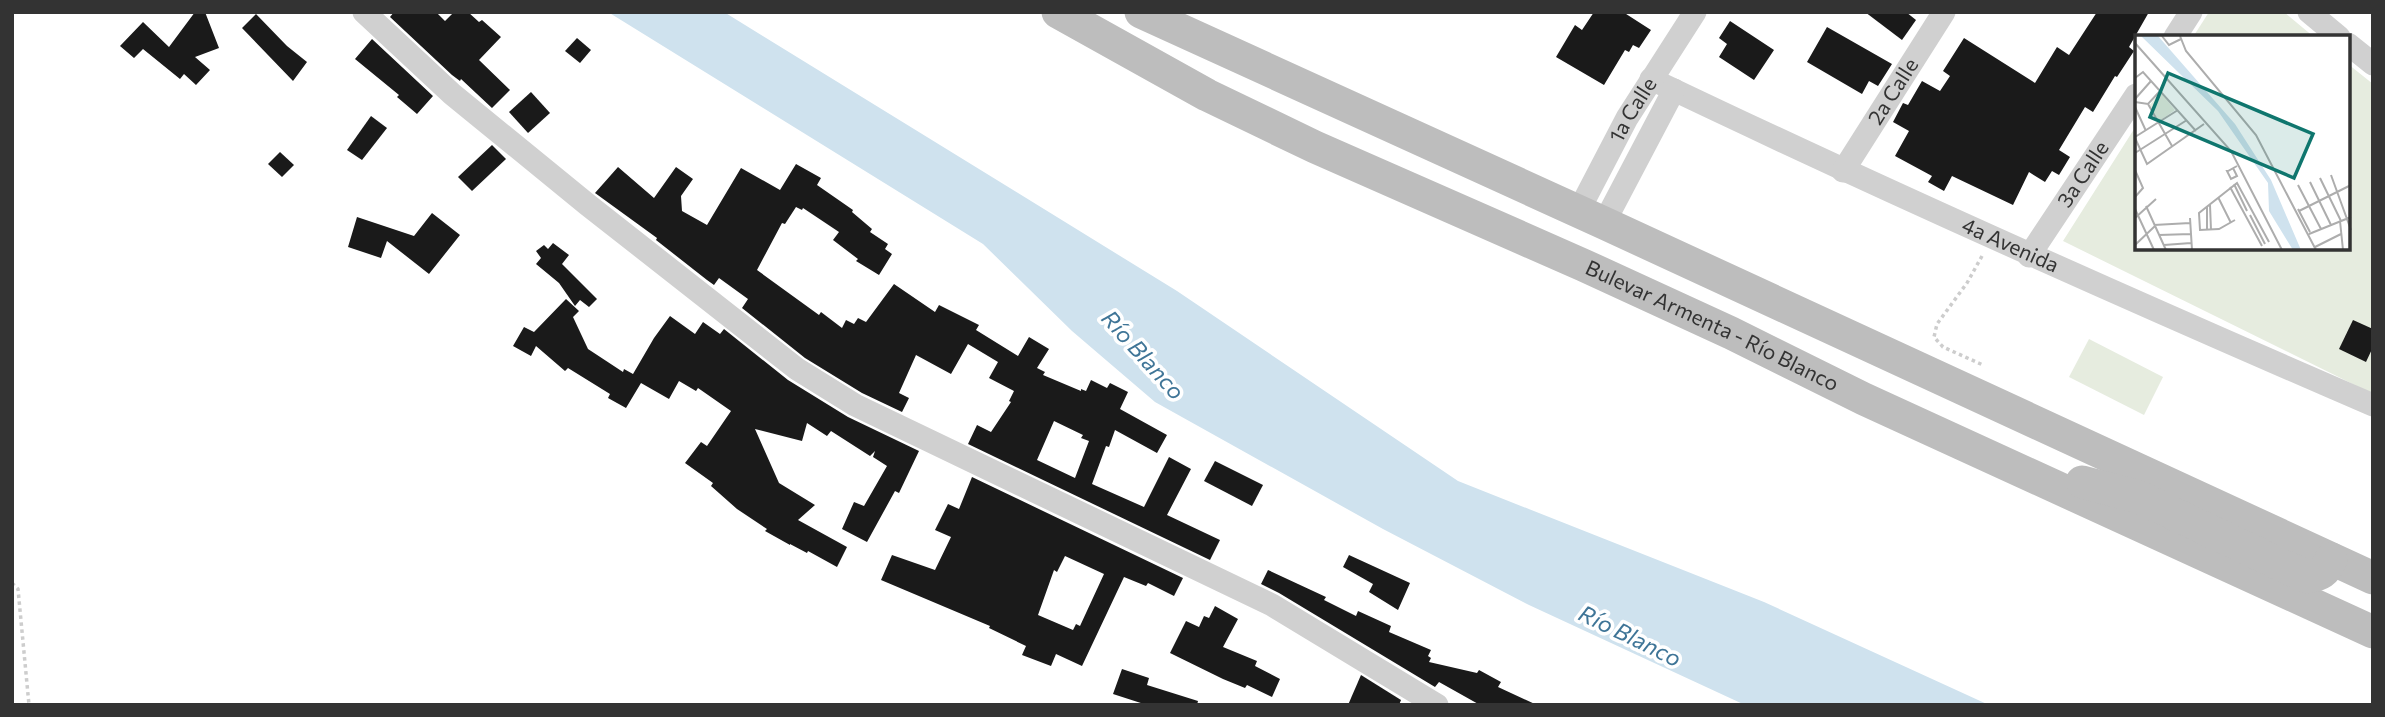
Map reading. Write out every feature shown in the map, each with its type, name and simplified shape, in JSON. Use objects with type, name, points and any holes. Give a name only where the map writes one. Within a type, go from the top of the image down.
[{"type":"main road","name":"Bulevar Armenta - Río Blanco","points":[[1058,12],[1207,95],[1303,141],[1583,265],[1864,399],[2373,632]]},
{"type":"main road","points":[[1141,12],[2373,578]]},
{"type":"main road","points":[[1591,217],[1578,229],[1586,238],[1709,296],[1723,313],[1731,334]]},
{"type":"main road","points":[[2034,477],[2090,483],[2139,497],[2307,577],[2317,576],[2326,570],[2331,559]]},
{"type":"street","points":[[364,12],[452,94],[797,369],[855,405],[1272,605],[1437,705]]},
{"type":"street","name":"1a Calle","points":[[1591,217],[1626,118],[1695,12]]},
{"type":"street","name":"2a Calle","points":[[1843,171],[1944,12]]},
{"type":"street","points":[[2176,35],[2191,12]]},
{"type":"street","points":[[2309,12],[2337,35]]},
{"type":"street","points":[[2350,46],[2373,64]]},
{"type":"street","name":"4a Avenida","points":[[1651,79],[2029,256],[2373,405]]},
{"type":"street","name":"1a Calle","points":[[1591,217],[1674,90]]},
{"type":"street","name":"3a Calle","points":[[2029,256],[2135,97]]},
{"type":"path","points":[[1992,237],[1967,283],[1937,324],[1934,337],[1943,347],[1992,369]]},
{"type":"path","points":[[12,583],[18,589],[29,705]]},
{"type":"shaded area","points":[[2209,12],[2284,12],[2312,35],[2194,35]]},
{"type":"shaded area","points":[[2350,66],[2373,84],[2373,394],[2063,241],[2135,128],[2135,250],[2350,250]]},
{"type":"shaded area","points":[[2089,339],[2163,377],[2144,415],[2069,377]]},
{"type":"water","name":"Río Blanco","points":[[608,12],[724,12],[1177,291],[1458,481],[1764,602],[1989,705],[1745,705],[1529,605],[1383,529],[1155,402],[1072,331],[983,244]]},
{"type":"building","points":[[195,12],[205,12],[219,48],[195,57],[210,70],[196,85],[184,74],[180,79],[143,49],[134,58],[120,46],[143,22],[169,47]]},
{"type":"building","points":[[394,12],[436,12],[445,21],[454,12],[468,12],[479,22],[482,20],[501,37],[479,60],[510,90],[492,108],[390,17]]},
{"type":"building","points":[[1594,12],[1623,12],[1651,30],[1639,48],[1633,45],[1629,52],[1625,50],[1604,85],[1556,57],[1575,25],[1582,30]]},
{"type":"building","points":[[1865,12],[1906,12],[1916,20],[1902,40]]},
{"type":"building","points":[[2097,12],[2149,12],[2129,47],[2134,51],[2093,112],[2085,107],[2059,150],[2070,157],[2059,175],[2052,171],[2045,182],[2029,172],[2013,205],[1952,176],[1944,191],[1928,182],[1932,176],[1895,156],[1909,131],[1893,122],[1903,103],[1908,105],[1922,81],[1940,91],[1950,76],[1943,71],[1964,38],[2035,83],[2057,47],[2069,55]]},
{"type":"building","points":[[256,14],[307,62],[293,81],[242,28]]},
{"type":"building","points":[[1730,21],[1774,50],[1754,80],[1719,57],[1727,44],[1719,38]]},
{"type":"building","points":[[1827,27],[1892,64],[1878,86],[1869,81],[1862,94],[1807,62]]},
{"type":"building","points":[[577,38],[591,50],[580,63],[565,51]]},
{"type":"building","points":[[372,39],[433,96],[417,114],[397,97],[399,95],[355,59]]},
{"type":"building","points":[[531,92],[550,113],[528,133],[509,112]]},
{"type":"building","points":[[371,116],[387,128],[362,160],[347,150]]},
{"type":"building","points":[[492,145],[506,159],[472,191],[458,177]]},
{"type":"building","points":[[280,152],[294,165],[282,177],[268,164]]},
{"type":"building","points":[[796,164],[821,178],[817,185],[853,210],[852,212],[872,229],[870,232],[888,244],[885,249],[892,254],[879,275],[856,261],[858,259],[833,240],[839,232],[803,208],[802,210],[796,207],[785,224],[782,223],[757,270],[819,315],[821,312],[842,328],[846,320],[854,324],[858,318],[866,322],[894,284],[935,312],[939,305],[979,325],[976,330],[1018,356],[1029,337],[1049,349],[1037,368],[1045,372],[1043,375],[1081,391],[1086,391],[1091,380],[1107,388],[1110,383],[1128,392],[1120,409],[1167,435],[1157,453],[1115,430],[1092,484],[1144,507],[1169,457],[1191,469],[1167,515],[1220,540],[1210,560],[968,444],[977,425],[991,432],[1011,402],[1009,401],[1014,391],[989,378],[998,362],[968,344],[951,374],[916,355],[899,393],[909,398],[902,412],[862,393],[805,358],[742,308],[748,299],[719,278],[714,285],[656,240],[657,238],[595,193],[618,167],[654,198],[676,167],[693,179],[681,196],[682,211],[707,225],[741,168],[780,190]],"holes":[[[1054,421],[1083,435],[1081,438],[1089,441],[1075,478],[1037,460]]]},
{"type":"building","points":[[432,213],[460,235],[429,274],[387,241],[381,258],[348,247],[357,217],[414,236]]},
{"type":"building","points":[[553,243],[569,255],[562,264],[597,299],[589,307],[580,300],[575,306],[559,283],[536,264],[541,258],[536,251],[544,245],[548,249]]},
{"type":"building","points":[[566,299],[579,311],[573,317],[588,349],[623,372],[624,369],[633,374],[670,316],[695,334],[703,322],[720,334],[724,329],[788,380],[848,417],[919,451],[899,493],[895,491],[867,542],[842,529],[854,502],[864,506],[887,466],[873,457],[875,451],[870,456],[831,431],[827,436],[807,423],[802,441],[755,429],[779,483],[815,505],[798,520],[847,547],[837,567],[765,531],[767,529],[737,509],[711,486],[713,483],[685,463],[701,442],[707,446],[731,411],[698,388],[696,391],[679,381],[669,399],[641,383],[626,408],[608,398],[610,394],[568,368],[565,371],[536,346],[531,356],[513,346],[524,327],[534,332]]},
{"type":"building","points":[[2353,320],[2373,329],[2373,347],[2366,362],[2339,349]]},
{"type":"building","points":[[1215,461],[1263,485],[1252,506],[1204,481]]},
{"type":"building","points":[[972,477],[1183,578],[1174,596],[1148,583],[1146,586],[1124,577],[1082,666],[1056,654],[1051,666],[1022,655],[1026,646],[989,628],[990,626],[881,580],[892,555],[935,570],[951,537],[935,530],[948,504],[959,509]],"holes":[[[1065,556],[1104,574],[1080,626],[1076,624],[1073,630],[1038,615],[1054,570],[1057,572]]]},
{"type":"building","points":[[1349,555],[1410,583],[1398,610],[1369,592],[1373,584],[1343,567]]},
{"type":"building","points":[[1268,570],[1326,597],[1324,600],[1356,616],[1358,611],[1391,626],[1389,632],[1431,650],[1429,662],[1477,673],[1479,670],[1501,682],[1498,687],[1537,705],[1480,705],[1439,682],[1435,687],[1261,584]]},
{"type":"building","points":[[1215,606],[1238,619],[1223,647],[1257,661],[1255,666],[1280,679],[1272,697],[1247,685],[1245,688],[1223,679],[1170,653],[1186,621],[1199,627],[1204,616],[1209,618]]},
{"type":"building","points":[[1122,669],[1149,678],[1147,685],[1198,701],[1197,705],[1147,705],[1113,694]]},
{"type":"building","points":[[1361,675],[1401,700],[1399,705],[1348,705]]}]
